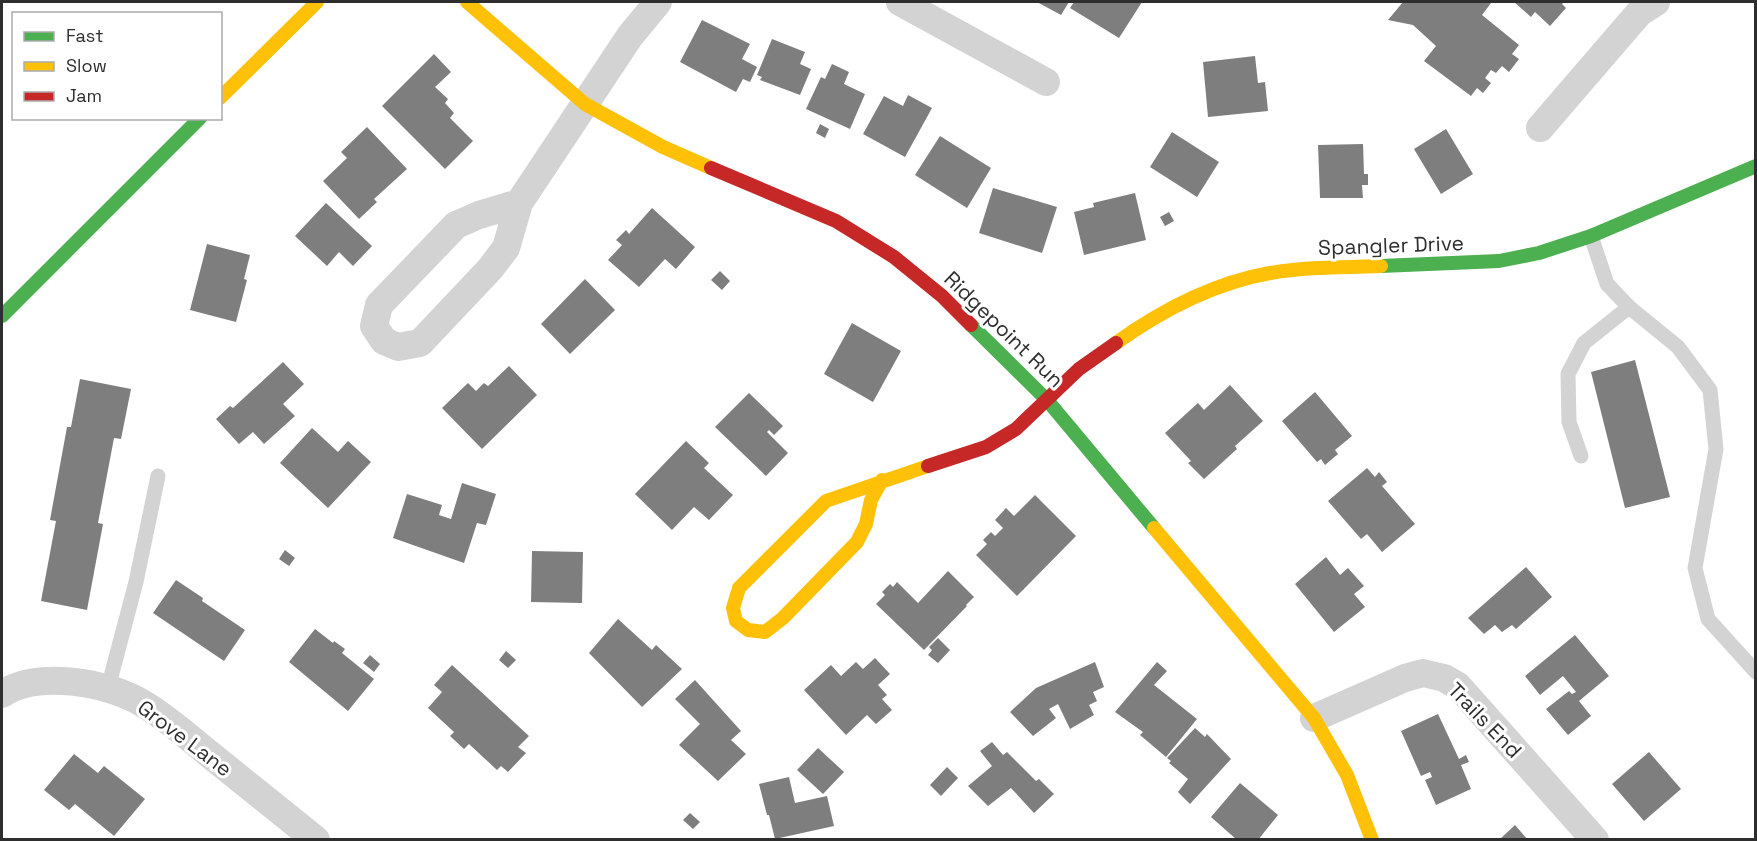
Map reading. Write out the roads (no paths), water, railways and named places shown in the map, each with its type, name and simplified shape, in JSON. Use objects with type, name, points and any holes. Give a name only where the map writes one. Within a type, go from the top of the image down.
[{"type":"street","points":[[222,96],[317,2]]},
{"type":"street","name":"Ridgepoint Run","points":[[468,2],[585,104],[663,147],[836,221],[894,257],[942,296],[1047,400],[1314,718],[1347,775],[1372,840]]},
{"type":"street","points":[[519,202],[456,225],[438,243],[379,305],[374,326],[384,341],[398,347],[420,343],[490,269],[506,248],[519,202],[630,36],[658,2]]},
{"type":"street","points":[[900,2],[1046,82]]},
{"type":"street","points":[[1540,128],[1639,13],[1656,2]]},
{"type":"street","points":[[2,316],[198,120]]},
{"type":"street","name":"Spangler Drive","points":[[882,480],[871,500],[866,524],[857,542],[783,618],[765,632],[748,630],[736,621],[733,608],[739,588],[826,501],[882,480],[986,447],[1016,429],[1079,369],[1138,327],[1192,297],[1232,282],[1271,273],[1319,268],[1499,261],[1539,253],[1591,236],[1755,166]]},
{"type":"street","name":"Trails End","points":[[1314,718],[1405,678],[1423,673],[1444,678],[1458,686],[1595,840]]},
{"type":"street","name":"Grove Lane","points":[[2,694],[26,683],[73,681],[108,688],[142,703],[316,840]]},
{"type":"lane","points":[[1591,236],[1607,284],[1629,308],[1678,347],[1710,390],[1716,449],[1695,568],[1708,619],[1755,672]]},
{"type":"lane","points":[[1581,456],[1569,422],[1568,374],[1584,343],[1629,308]]},
{"type":"lane","points":[[108,688],[136,582],[158,476]]}]
